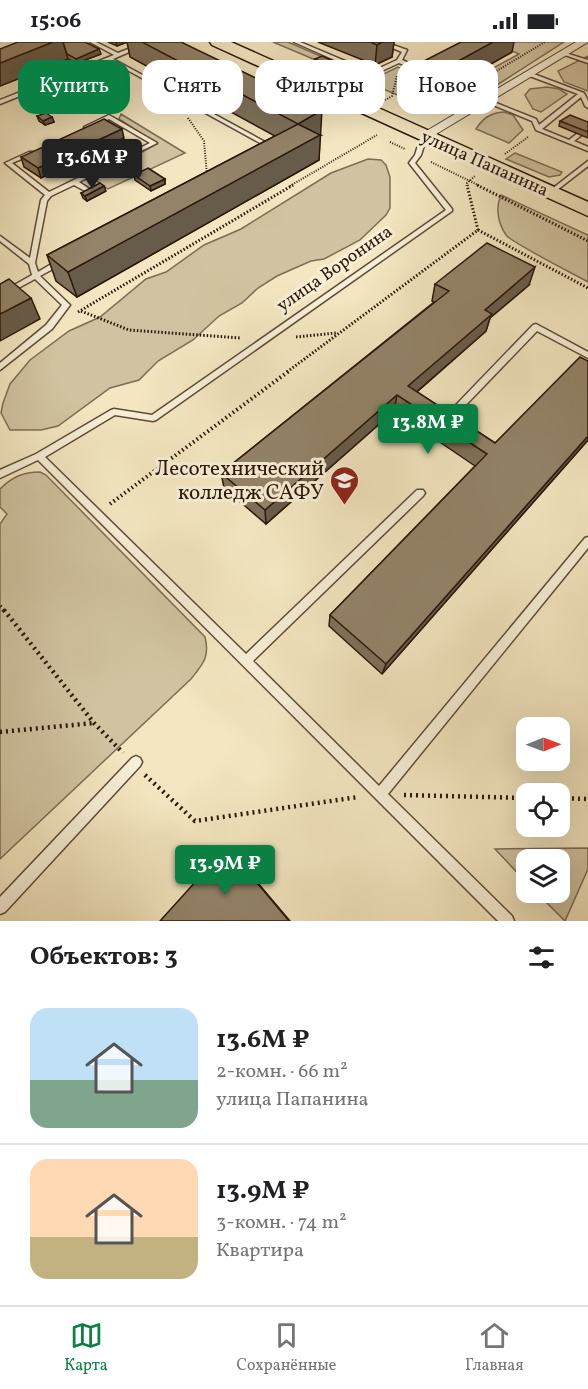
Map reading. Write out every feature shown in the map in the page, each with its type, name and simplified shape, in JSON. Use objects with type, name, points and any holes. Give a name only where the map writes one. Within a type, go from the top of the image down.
[{"type":"main road","name":"улица Папанина","points":[[218,42],[421,146],[550,193],[588,210]]},
{"type":"street","points":[[498,92],[583,42]]},
{"type":"street","points":[[421,146],[465,114]]},
{"type":"lane","points":[[92,42],[118,56]]},
{"type":"lane","points":[[0,102],[150,42]]},
{"type":"lane","points":[[296,42],[371,74],[397,62]]},
{"type":"lane","points":[[381,42],[405,51],[400,60]]},
{"type":"lane","points":[[564,53],[588,62]]},
{"type":"lane","points":[[529,74],[582,94],[588,106]]},
{"type":"lane","points":[[538,129],[582,94]]},
{"type":"lane","points":[[498,106],[534,120],[538,129],[588,149]]},
{"type":"lane","points":[[210,114],[273,148],[264,153]]},
{"type":"lane","points":[[0,367],[49,327],[66,305],[35,275],[32,263],[44,200],[74,182],[154,143],[109,117],[79,131]]},
{"type":"lane","points":[[570,142],[588,127]]},
{"type":"lane","name":"улица Воронина","points":[[0,474],[39,456],[114,412],[153,418],[450,210],[412,162],[421,146]]},
{"type":"lane","points":[[39,149],[8,163],[49,195]]},
{"type":"lane","points":[[550,193],[588,163]]},
{"type":"lane","points":[[74,182],[89,190]]},
{"type":"lane","points":[[0,237],[32,263]]},
{"type":"lane","points":[[0,296],[65,259]]},
{"type":"lane","points":[[458,409],[536,327],[588,355]]},
{"type":"lane","points":[[39,456],[507,921]]},
{"type":"lane","points":[[246,661],[420,493]]},
{"type":"lane","points":[[380,794],[586,549]]},
{"type":"lane","points":[[0,908],[135,763]]},
{"type":"path","points":[[498,70],[545,42]]},
{"type":"path","points":[[109,117],[116,114]]},
{"type":"path","points":[[185,114],[204,141],[208,183]]},
{"type":"path","points":[[513,148],[538,129]]},
{"type":"path","points":[[81,310],[377,135],[368,131]]},
{"type":"path","points":[[387,140],[421,146],[467,183],[588,241]]},
{"type":"path","points":[[467,183],[478,230],[588,288]]},
{"type":"path","points":[[96,512],[478,230]]},
{"type":"path","points":[[66,305],[129,330],[262,340],[339,332]]},
{"type":"path","points":[[0,606],[94,723],[195,821],[380,794],[516,798]]},
{"type":"path","points":[[0,732],[94,723]]},
{"type":"path","points":[[570,798],[588,799]]},
{"type":"shaded area","points":[[273,42],[288,42],[330,60],[315,60]]},
{"type":"shaded area","points":[[508,42],[564,42],[498,84],[498,66],[519,54],[501,46]]},
{"type":"shaded area","points":[[588,56],[588,91],[564,82],[558,71]]},
{"type":"shaded area","points":[[397,67],[397,95],[385,90],[385,73]]},
{"type":"shaded area","points":[[547,87],[559,89],[567,94],[541,112],[533,109],[525,95],[530,89]]},
{"type":"shaded area","points":[[504,112],[513,115],[523,130],[509,143],[476,129],[487,117]]},
{"type":"shaded area","points":[[121,114],[185,153],[108,189],[97,181],[100,175],[157,144],[119,119]]},
{"type":"shaded area","points":[[515,153],[562,172],[560,175],[549,177],[506,159]]},
{"type":"shaded area","points":[[368,159],[381,160],[386,165],[390,177],[390,208],[386,215],[360,240],[324,259],[311,261],[277,276],[258,288],[242,303],[219,316],[193,340],[158,361],[139,380],[110,388],[58,426],[41,430],[10,430],[1,413],[3,403],[10,384],[30,360],[69,331],[100,317],[146,279],[166,272],[204,245],[241,229],[331,173]]},
{"type":"shaded area","points":[[501,195],[588,235],[588,282],[506,235],[498,215]]},
{"type":"shaded area","points":[[40,472],[46,475],[205,637],[207,650],[202,664],[191,679],[0,859],[0,524],[7,514],[0,507],[0,489],[18,476]]},
{"type":"shaded area","points":[[588,848],[588,869],[565,921],[547,903],[570,903],[570,849],[516,849],[516,871],[495,849]]},
{"type":"building","points":[[18,42],[53,42],[0,63],[0,49]]},
{"type":"building","points":[[63,42],[85,42],[99,49],[76,59],[67,54]]},
{"type":"building","points":[[142,42],[181,42],[218,60],[176,60]]},
{"type":"building","points":[[461,42],[493,42],[460,60],[426,60]]},
{"type":"building","points":[[322,56],[331,60],[317,60],[315,59]]},
{"type":"building","points":[[243,72],[255,78],[255,101],[243,95]]},
{"type":"building","points":[[48,114],[52,117],[43,121],[37,116]]},
{"type":"building","points":[[279,114],[315,114],[298,124]]},
{"type":"building","points":[[570,115],[588,122],[588,132],[560,121]]},
{"type":"building","points":[[104,119],[122,129],[38,168],[21,157]]},
{"type":"building","points":[[298,124],[320,135],[68,272],[47,255]]},
{"type":"building","points":[[148,168],[165,179],[150,186],[134,175]]},
{"type":"building","points":[[100,183],[104,186],[85,196],[81,193]]},
{"type":"building","points":[[487,243],[535,267],[485,310],[492,314],[408,386],[495,443],[580,357],[588,361],[588,436],[386,664],[330,615],[487,454],[397,395],[265,510],[221,473],[449,291],[435,284]]},
{"type":"building","points":[[9,279],[31,298],[0,314],[0,284]]},
{"type":"building","points":[[227,847],[289,921],[160,921]]},
{"type":"place","name":"Лесотехнический колледж САФУ","points":[[345,506]]}]
